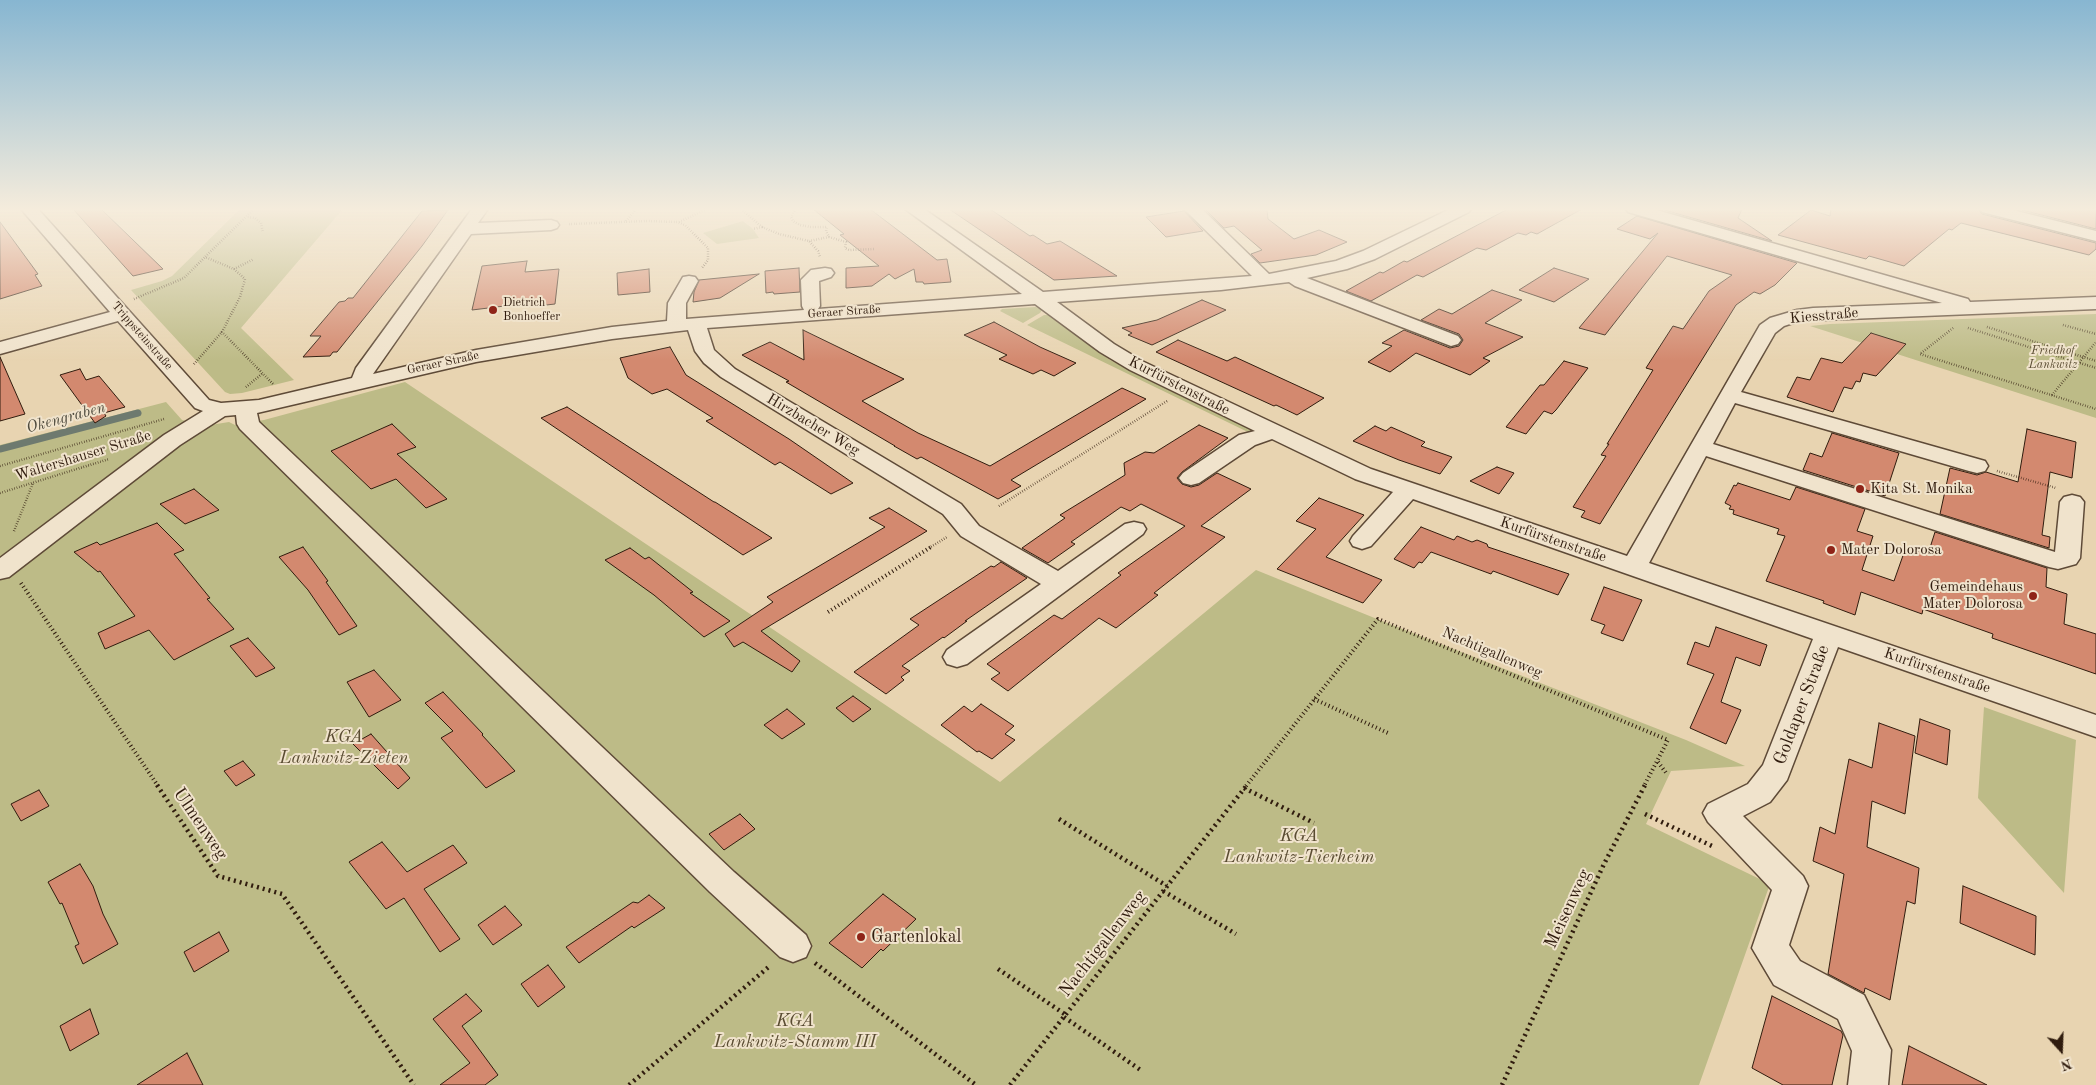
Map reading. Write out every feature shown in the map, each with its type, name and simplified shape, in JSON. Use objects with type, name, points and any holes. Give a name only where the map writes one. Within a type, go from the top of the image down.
[{"type":"street","name":"Trippsteinstraße","points":[[81,260],[125,308],[202,404],[220,410]]},
{"type":"street","points":[[362,381],[363,372],[443,260]]},
{"type":"street","name":"Kurfürstenstraße","points":[[984,260],[1107,348],[1137,366],[1269,431],[1363,474],[2096,726]]},
{"type":"street","points":[[1245,260],[1266,280]]},
{"type":"street","name":"Geraer Straße","points":[[220,410],[245,399],[362,381],[551,342],[676,325],[1266,280],[1334,267],[1355,260]]},
{"type":"street","points":[[1815,260],[1948,297],[1968,321]]},
{"type":"street","points":[[811,306],[810,280],[817,274],[825,274]]},
{"type":"street","points":[[1292,276],[1305,284],[1451,340]]},
{"type":"street","points":[[676,325],[677,303],[689,281]]},
{"type":"street","name":"Kiesstraße","points":[[1635,568],[1640,555],[1767,329],[1786,318],[1813,314],[1968,321],[2096,303]]},
{"type":"street","points":[[0,348],[125,308]]},
{"type":"street","name":"Hirzbacher Weg","points":[[697,323],[701,343],[711,359],[720,367],[952,509],[970,531],[1059,583]]},
{"type":"street","points":[[1729,395],[1977,466]]},
{"type":"street","points":[[245,399],[248,424],[722,882],[793,946]]},
{"type":"street","points":[[10,563],[172,440],[220,410]]},
{"type":"street","points":[[1191,478],[1247,440],[1269,431]]},
{"type":"street","points":[[1700,447],[2058,561],[2067,558],[2072,502]]},
{"type":"street","points":[[1362,540],[1408,490]]},
{"type":"street","points":[[957,657],[1134,529]]},
{"type":"street","name":"Goldaper Straße","points":[[1829,634],[1776,771],[1759,793],[1719,813],[1791,886],[1770,948],[1787,972],[1850,1007],[1872,1050],[1868,1085]]},
{"type":"path","points":[[125,308],[184,278],[202,260]]},
{"type":"path","points":[[193,364],[222,332],[240,297],[245,279],[234,269],[211,260]]},
{"type":"path","points":[[234,269],[253,260]]},
{"type":"path","points":[[689,281],[708,260]]},
{"type":"path","points":[[821,260],[825,274]]},
{"type":"path","points":[[1968,321],[2096,368]]},
{"type":"path","points":[[2073,322],[2056,322],[2096,334]]},
{"type":"path","points":[[1998,324],[1987,326],[2096,360]]},
{"type":"path","points":[[1958,325],[1920,354],[2096,409]]},
{"type":"path","points":[[222,332],[274,385]]},
{"type":"path","points":[[2052,396],[2096,342]]},
{"type":"path","points":[[245,399],[263,373]]},
{"type":"path","points":[[999,506],[1168,400]]},
{"type":"path","points":[[0,466],[172,416]]},
{"type":"path","name":"Waltershauser Straße","points":[[0,492],[116,457]]},
{"type":"path","points":[[1977,466],[2068,491],[2068,496],[2072,502]]},
{"type":"path","name":"Ulmenweg","points":[[33,483],[10,541],[10,563],[218,876],[282,894],[414,1085]]},
{"type":"path","points":[[828,612],[948,537]]},
{"type":"path","name":"Nachtigallenweg","points":[[1010,1085],[1378,619],[1668,740],[1658,762]]},
{"type":"path","points":[[1314,699],[1388,732]]},
{"type":"path","points":[[1658,762],[1667,774]]},
{"type":"path","name":"Meisenweg","points":[[1502,1085],[1604,864],[1658,762]]},
{"type":"path","points":[[1244,788],[1314,823]]},
{"type":"path","points":[[1645,814],[1716,848]]},
{"type":"path","name":"Nachtigallenweg","points":[[1059,819],[1167,886]]},
{"type":"path","name":"Nachtigallenweg","points":[[1163,891],[1236,934]]},
{"type":"path","points":[[629,1085],[793,946],[973,1084]]},
{"type":"path","name":"Nachtigallenweg","points":[[998,969],[1142,1071]]},
{"type":"green space","points":[[189,260],[300,260],[241,328],[294,380],[242,393],[230,394],[225,392],[131,290],[162,281],[172,276]]},
{"type":"green space","points":[[1036,307],[1042,310],[1040,313],[1023,323],[1000,311],[1002,309]]},
{"type":"green space","name":"Friedhof Lankwitz","points":[[2096,314],[2096,418],[1810,326],[1830,324]]},
{"type":"green space","points":[[1044,315],[1048,315],[1110,360],[1255,432],[1252,434],[1027,325]]},
{"type":"green space","points":[[405,382],[1000,782],[1256,570],[1686,740],[1745,766],[1671,771],[1646,824],[1770,884],[1699,1085],[0,1085],[0,445],[166,402],[182,420],[191,422],[198,427],[229,422],[235,425],[264,420]]},
{"type":"green space","points":[[1984,707],[2076,740],[2064,893],[1978,798]]},
{"type":"building","points":[[0,260],[28,260],[38,274],[35,275],[42,286],[0,299]]},
{"type":"building","points":[[118,260],[153,260],[163,269],[133,276]]},
{"type":"building","points":[[383,260],[411,260],[337,352],[333,352],[330,356],[303,357],[321,336],[310,336],[339,302],[353,298]]},
{"type":"building","points":[[871,260],[947,260],[951,282],[924,284],[923,282],[916,282],[914,269],[895,279],[889,274],[872,286],[846,288],[846,268],[879,266]]},
{"type":"building","points":[[1024,260],[1090,260],[1117,276],[1054,280]]},
{"type":"building","points":[[1257,260],[1284,260],[1260,263]]},
{"type":"building","points":[[1412,260],[1455,260],[1423,277],[1417,275],[1371,301],[1346,291],[1380,272],[1383,273],[1404,261],[1407,262]]},
{"type":"building","points":[[1636,260],[1664,260],[1605,335],[1579,328]]},
{"type":"building","points":[[1679,260],[1786,260],[1797,263],[1775,285],[1760,294],[1754,292],[1736,305],[1600,524],[1581,517],[1585,511],[1573,507],[1606,456],[1601,455],[1653,370],[1646,368],[1673,326],[1683,329],[1709,291],[1732,275]]},
{"type":"building","points":[[1882,260],[1912,260],[1904,266]]},
{"type":"building","points":[[527,261],[525,272],[559,269],[555,304],[529,307],[529,303],[472,310],[482,266]]},
{"type":"building","points":[[799,268],[800,292],[766,293],[765,271]]},
{"type":"building","points":[[1554,268],[1589,279],[1554,302],[1519,290]]},
{"type":"building","points":[[649,269],[650,292],[618,295],[617,273]]},
{"type":"building","points":[[759,274],[720,298],[693,302],[694,292],[699,280]]},
{"type":"building","points":[[1492,290],[1522,300],[1485,323],[1523,337],[1483,358],[1490,361],[1470,375],[1416,353],[1390,372],[1368,362],[1392,346],[1382,343],[1404,330],[1450,348],[1459,346],[1463,340],[1459,334],[1421,320],[1439,309],[1452,314]]},
{"type":"building","points":[[1202,300],[1226,310],[1152,345],[1128,335],[1132,333],[1122,328],[1157,320]]},
{"type":"building","points":[[994,322],[1040,347],[1076,363],[1054,376],[1041,370],[1033,374],[999,359],[1007,355],[964,335]]},
{"type":"building","points":[[803,330],[904,379],[862,401],[918,433],[990,466],[1122,388],[1146,399],[1011,480],[1021,486],[998,499],[921,457],[917,459],[786,382],[789,381],[742,355],[770,342],[804,360]]},
{"type":"building","points":[[1871,333],[1906,344],[1876,376],[1863,373],[1860,382],[1856,381],[1852,389],[1844,387],[1833,412],[1787,397],[1797,377],[1810,380],[1821,358],[1842,363]]},
{"type":"building","points":[[1178,340],[1227,361],[1235,357],[1324,398],[1297,415],[1276,405],[1274,406],[1156,352]]},
{"type":"building","points":[[670,347],[686,375],[789,439],[853,483],[831,494],[780,462],[775,465],[706,421],[713,418],[667,389],[652,394],[628,378],[620,358]]},
{"type":"building","points":[[0,357],[25,414],[0,421]]},
{"type":"building","points":[[1564,361],[1588,368],[1556,410],[1552,414],[1544,411],[1526,434],[1506,427],[1540,385],[1544,385]]},
{"type":"building","points":[[80,369],[86,380],[99,376],[125,407],[104,413],[106,416],[95,423],[60,375]]},
{"type":"building","points":[[567,407],[772,538],[743,555],[541,418]]},
{"type":"building","points":[[392,424],[416,447],[397,454],[447,499],[426,508],[396,479],[371,489],[331,451]]},
{"type":"building","points":[[1199,425],[1228,438],[1182,472],[1177,478],[1182,484],[1191,487],[1199,485],[1217,473],[1251,489],[1201,526],[1225,537],[1154,593],[1158,595],[1116,628],[1099,618],[1008,691],[991,679],[1000,673],[987,664],[1054,615],[1062,619],[1121,575],[1118,573],[1185,526],[1141,504],[1130,511],[1121,507],[1071,542],[1075,544],[1048,563],[1022,548],[1065,518],[1060,515],[1125,475],[1124,463],[1145,452],[1154,453]]},
{"type":"building","points":[[1375,426],[1386,431],[1391,427],[1425,442],[1421,446],[1452,457],[1440,474],[1353,441]]},
{"type":"building","points":[[2027,429],[2076,442],[2072,478],[2050,472],[2042,535],[2050,537],[2049,548],[1940,514],[1950,468],[1977,475],[1986,472],[2018,482]]},
{"type":"building","points":[[1832,433],[1899,453],[1885,496],[1803,470],[1810,453],[1822,457]]},
{"type":"building","points":[[1497,467],[1514,473],[1499,494],[1470,481]]},
{"type":"building","points":[[1738,483],[1790,500],[1796,487],[1865,509],[1857,531],[1873,536],[1862,570],[1894,581],[1906,547],[1928,554],[1935,532],[2047,568],[2046,587],[2067,594],[2064,624],[2096,634],[2096,674],[1992,638],[1993,634],[1923,609],[1922,614],[1861,592],[1855,615],[1823,603],[1824,601],[1766,581],[1785,536],[1777,534],[1779,529],[1733,514],[1734,510],[1729,509],[1731,506],[1725,503],[1734,485],[1736,486]]},
{"type":"building","points":[[194,489],[219,510],[185,524],[160,504]]},
{"type":"building","points":[[1319,498],[1364,515],[1326,557],[1382,580],[1363,603],[1277,569],[1316,529],[1296,521]]},
{"type":"building","points":[[889,508],[927,531],[761,631],[800,661],[792,672],[743,642],[734,647],[725,634],[773,602],[767,597],[885,527],[869,518]]},
{"type":"building","points":[[157,523],[184,550],[174,554],[210,598],[207,599],[234,629],[174,660],[149,630],[105,649],[98,633],[135,616],[100,571],[98,572],[74,552],[97,542],[100,545]]},
{"type":"building","points":[[1421,527],[1454,540],[1457,536],[1472,542],[1477,540],[1487,544],[1488,547],[1569,574],[1558,595],[1493,571],[1491,574],[1431,552],[1422,563],[1419,562],[1414,568],[1394,559]]},
{"type":"building","points":[[303,547],[357,626],[339,635],[308,590],[279,557]]},
{"type":"building","points":[[630,548],[645,559],[649,557],[693,592],[690,593],[730,621],[704,637],[654,595],[605,560]]},
{"type":"building","points":[[1001,562],[1027,578],[902,666],[910,671],[901,677],[904,680],[886,694],[854,672],[919,625],[910,619],[991,566],[994,567]]},
{"type":"building","points":[[1604,587],[1642,600],[1623,641],[1601,633],[1605,625],[1591,620]]},
{"type":"building","points":[[1716,627],[1767,645],[1760,666],[1736,657],[1721,702],[1741,710],[1726,744],[1690,728],[1714,674],[1687,664],[1695,642],[1709,647]]},
{"type":"building","points":[[248,638],[275,668],[256,677],[230,646]]},
{"type":"building","points":[[374,670],[401,700],[369,717],[347,682]]},
{"type":"building","points":[[443,692],[515,771],[486,788],[441,738],[453,731],[425,703]]},
{"type":"building","points":[[853,696],[871,709],[853,722],[836,708]]},
{"type":"building","points":[[981,704],[1014,726],[1005,734],[1015,740],[992,759],[979,751],[977,752],[941,725],[964,706],[972,712]]},
{"type":"building","points":[[787,709],[805,724],[782,739],[764,725]]},
{"type":"building","points":[[1920,719],[1950,730],[1947,765],[1915,753]]},
{"type":"building","points":[[1879,723],[1915,736],[1905,814],[1872,801],[1867,847],[1919,868],[1915,904],[1907,901],[1890,1000],[1865,988],[1864,993],[1828,974],[1844,874],[1813,861],[1820,827],[1835,834],[1849,759],[1872,768]]},
{"type":"building","points":[[371,734],[410,778],[398,789],[353,744]]},
{"type":"building","points":[[243,761],[255,775],[236,786],[224,771]]},
{"type":"building","points":[[39,790],[49,806],[21,821],[11,804]]},
{"type":"building","points":[[740,814],[755,829],[724,850],[709,834]]},
{"type":"building","points":[[382,842],[407,872],[453,845],[467,863],[424,889],[460,939],[440,952],[404,898],[386,909],[349,862]]},
{"type":"building","points":[[80,864],[93,886],[103,914],[118,944],[83,964],[75,946],[79,944],[62,903],[60,904],[48,882]]},
{"type":"building","points":[[1963,886],[2036,916],[2035,955],[1960,923]]},
{"type":"building","points":[[883,894],[916,919],[883,951],[881,949],[862,968],[829,943]]},
{"type":"building","points":[[649,895],[665,908],[634,928],[632,926],[579,963],[566,947],[633,902],[638,903]]},
{"type":"building","points":[[505,906],[522,925],[493,945],[478,925]]},
{"type":"building","points":[[219,932],[229,951],[194,972],[184,952]]},
{"type":"building","points":[[548,965],[565,987],[538,1007],[521,984]]},
{"type":"building","points":[[466,994],[482,1011],[462,1026],[498,1075],[485,1085],[440,1085],[470,1063],[433,1019]]},
{"type":"building","points":[[1772,996],[1841,1031],[1843,1035],[1832,1085],[1783,1085],[1752,1068]]},
{"type":"building","points":[[90,1009],[99,1034],[70,1051],[60,1026]]},
{"type":"building","points":[[1909,1046],[1987,1085],[1902,1085]]},
{"type":"building","points":[[187,1053],[203,1085],[137,1085]]},
{"type":"waterway","name":"Okengraben","points":[[0,449],[138,413]]},
{"type":"place","name":"Dietrich Bonhoeffer","points":[[493,310]]},
{"type":"place","name":"Kita St. Monika","points":[[1860,489]]},
{"type":"place","name":"Mater Dolorosa","points":[[1831,550]]},
{"type":"place","name":"Gemeindehaus Mater Dolorosa","points":[[2033,596]]},
{"type":"place","name":"Gartenlokal","points":[[861,937]]},
{"type":"park label","name":"KGA Lankwitz-Zieten","points":[[344,748]]},
{"type":"park label","name":"KGA Lankwitz-Tierheim","points":[[1299,846]]},
{"type":"park label","name":"KGA Lankwitz-Stamm III","points":[[795,1031]]}]
